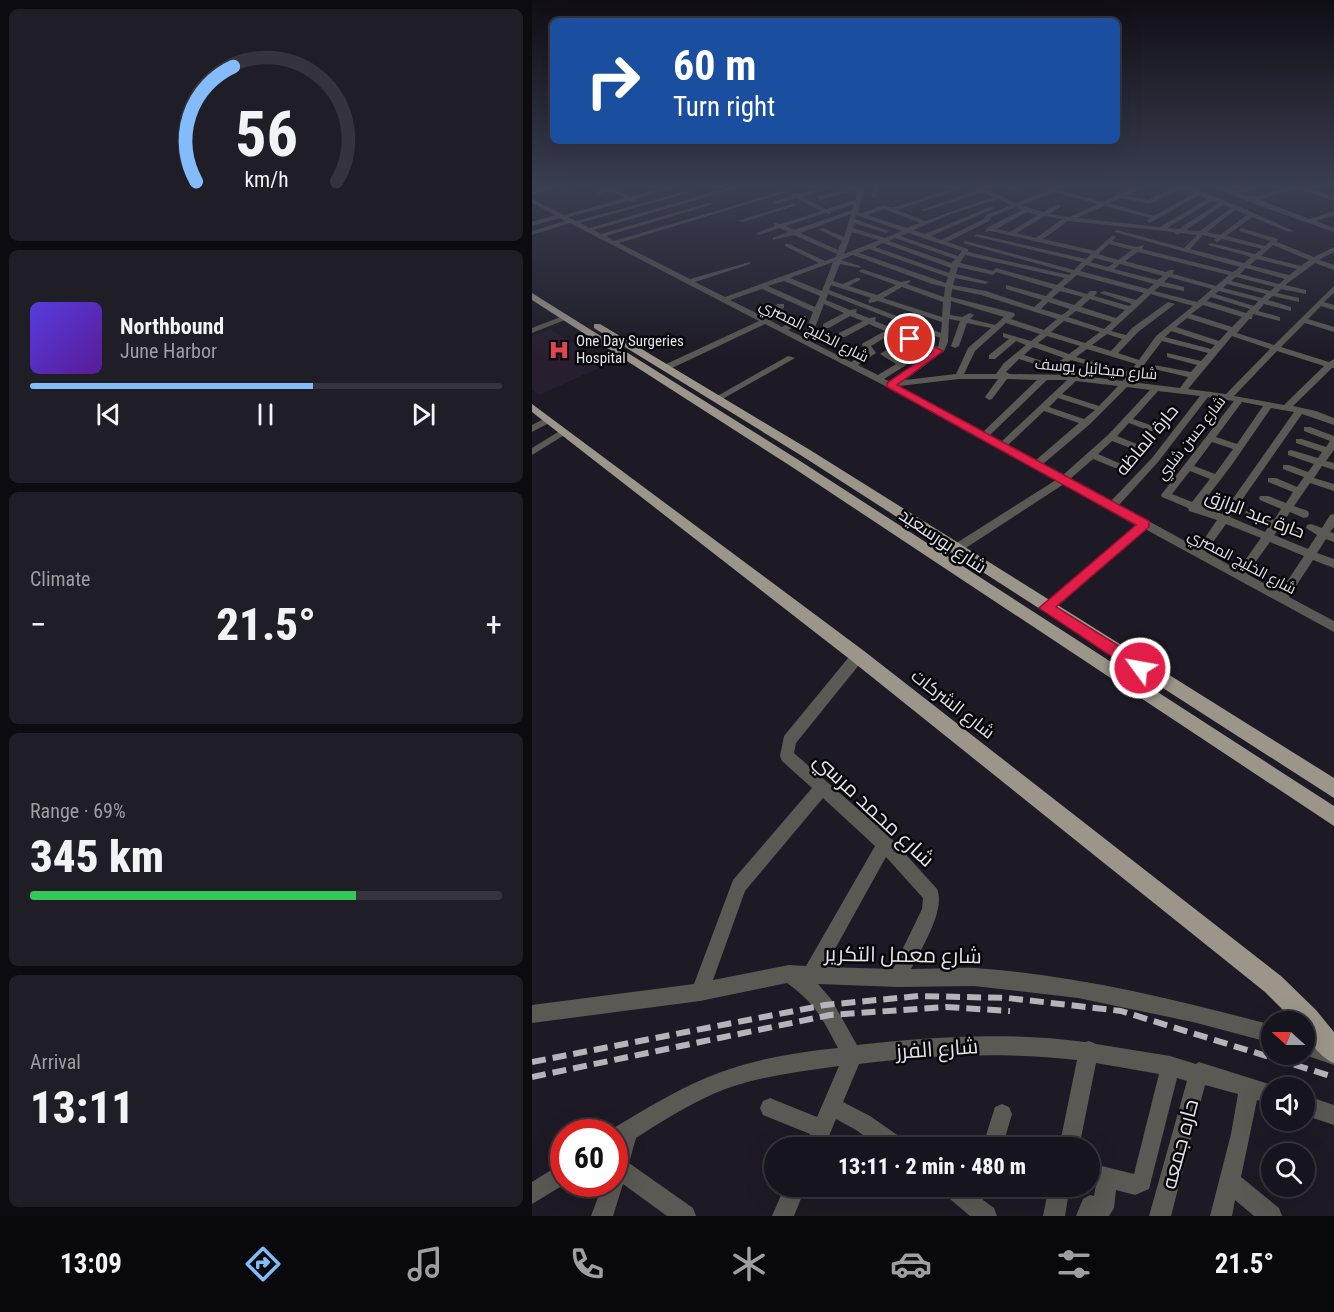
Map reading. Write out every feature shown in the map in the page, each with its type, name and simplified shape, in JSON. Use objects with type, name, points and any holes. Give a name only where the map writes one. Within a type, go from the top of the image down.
[{"type":"main road","name":"شارع بورسعيد","points":[[532,285],[667,367],[1333,789]]},
{"type":"main road","name":"شارع بورسعيد","points":[[532,296],[793,462],[1333,817]]},
{"type":"main road","name":"شارع الشركات","points":[[532,407],[858,656],[1273,984],[1308,1018],[1333,1051]]},
{"type":"street","name":"شارع الخليج المصري","points":[[614,244],[878,379],[893,384],[1003,447],[1333,627]]},
{"type":"street","points":[[814,244],[860,269],[904,283],[922,292],[965,320],[996,327]]},
{"type":"street","points":[[805,342],[830,282],[837,273],[839,257],[845,244]]},
{"type":"street","points":[[724,300],[853,253],[867,244],[951,275],[985,282]]},
{"type":"street","points":[[900,244],[1077,271],[1151,291],[1171,301],[1201,303],[1277,319]]},
{"type":"street","points":[[923,244],[960,254],[1004,262],[1065,282],[1089,297],[1131,309]]},
{"type":"street","points":[[947,244],[960,254],[995,272],[1097,288],[1138,303]]},
{"type":"street","points":[[893,384],[939,351],[944,340],[951,275],[960,254],[970,244]]},
{"type":"street","points":[[1017,244],[1119,262],[1288,309]]},
{"type":"street","points":[[1045,244],[1090,258],[1108,270],[1181,289]]},
{"type":"street","points":[[1024,326],[1046,300],[1106,244]]},
{"type":"street","points":[[1115,244],[1303,292]]},
{"type":"street","points":[[1108,270],[1144,244]]},
{"type":"street","points":[[1161,244],[1291,278]]},
{"type":"street","points":[[1186,250],[1192,244]]},
{"type":"street","points":[[1112,355],[1187,315],[1272,244],[1333,268]]},
{"type":"street","points":[[787,245],[824,263]]},
{"type":"street","points":[[1204,255],[1211,245],[1300,268]]},
{"type":"street","points":[[1183,390],[1201,364],[1300,268],[1333,249]]},
{"type":"street","points":[[853,253],[927,281],[979,292],[1105,332],[1221,344]]},
{"type":"street","points":[[1143,269],[1161,255]]},
{"type":"street","points":[[977,264],[983,257]]},
{"type":"street","points":[[1142,325],[1171,301],[1181,289],[1221,259]]},
{"type":"street","points":[[1055,368],[1105,332],[1183,261]]},
{"type":"street","points":[[979,292],[1004,262]]},
{"type":"street","points":[[689,282],[748,263]]},
{"type":"street","points":[[804,270],[830,282],[897,306],[947,309],[1007,318],[1084,347],[1140,363]]},
{"type":"street","points":[[995,297],[1024,277]]},
{"type":"street","points":[[784,278],[824,296],[850,313],[939,351]]},
{"type":"street","points":[[843,287],[858,279]]},
{"type":"street","points":[[989,397],[1018,356],[1064,319],[1106,279]]},
{"type":"street","points":[[1228,282],[1296,300]]},
{"type":"street","points":[[826,326],[904,283]]},
{"type":"street","points":[[1115,290],[1123,284]]},
{"type":"street","points":[[858,292],[871,285]]},
{"type":"street","points":[[762,286],[818,311]]},
{"type":"street","points":[[1009,287],[1117,321]]},
{"type":"street","points":[[1132,295],[1140,288]]},
{"type":"street","points":[[1228,397],[1278,348],[1333,288]]},
{"type":"street","points":[[854,340],[870,321],[922,292]]},
{"type":"street","points":[[1211,295],[1253,313]]},
{"type":"street","points":[[824,296],[863,306],[955,346],[971,350]]},
{"type":"street","points":[[925,302],[947,309]]},
{"type":"street","points":[[1319,303],[1333,308]]},
{"type":"street","points":[[667,367],[781,306]]},
{"type":"street","points":[[959,376],[971,350],[1022,306]]},
{"type":"street","points":[[955,346],[965,320],[973,311]]},
{"type":"street","points":[[1187,315],[1278,348],[1332,364],[1286,408]]},
{"type":"street","points":[[532,331],[566,318]]},
{"type":"street","points":[[782,330],[803,318]]},
{"type":"street","points":[[1304,320],[1333,330]]},
{"type":"street","points":[[814,321],[854,340],[872,353],[852,365]]},
{"type":"street","points":[[1036,465],[1086,423],[1129,379],[1140,363],[1148,337],[1142,325]]},
{"type":"street","points":[[1142,325],[1148,337]]},
{"type":"street","points":[[1067,341],[1088,326]]},
{"type":"street","points":[[854,340],[892,330]]},
{"type":"street","points":[[992,357],[1010,336],[1129,379]]},
{"type":"street","points":[[1148,337],[1213,352]]},
{"type":"street","points":[[901,364],[883,355],[910,339]]},
{"type":"street","points":[[878,379],[929,347]]},
{"type":"street","points":[[1170,355],[1201,364]]},
{"type":"street","points":[[1018,356],[1088,379]]},
{"type":"street","points":[[716,399],[791,358]]},
{"type":"street","points":[[1157,367],[1192,375]]},
{"type":"street","points":[[923,379],[932,368]]},
{"type":"street","points":[[977,384],[984,375]]},
{"type":"street","name":"شارع ميخائيل يوسف","points":[[893,384],[923,379],[984,375],[1129,379],[1157,387],[1206,393],[1286,408],[1323,416],[1333,422]]},
{"type":"street","points":[[984,436],[1045,376]]},
{"type":"street","points":[[1003,447],[1074,378]]},
{"type":"street","points":[[954,550],[1063,480],[1111,437],[1157,387]]},
{"type":"street","name":"حارة الماظه","points":[[1112,507],[1160,453],[1206,393]]},
{"type":"street","points":[[1057,395],[1101,409]]},
{"type":"street","name":"شارع حسن شلبي","points":[[1166,495],[1240,399]]},
{"type":"street","points":[[1193,508],[1239,448],[1268,405]]},
{"type":"street","points":[[1044,408],[1086,423]]},
{"type":"street","points":[[1200,554],[1299,411]]},
{"type":"street","points":[[1323,416],[1333,411]]},
{"type":"street","points":[[532,429],[548,420]]},
{"type":"street","points":[[1128,420],[1153,429]]},
{"type":"street","points":[[1307,429],[1331,444]]},
{"type":"street","points":[[535,447],[563,432]]},
{"type":"street","points":[[1111,437],[1136,447]]},
{"type":"street","points":[[1212,438],[1239,448]]},
{"type":"street","points":[[1299,441],[1331,444]]},
{"type":"street","points":[[1240,576],[1331,444]]},
{"type":"street","points":[[1291,453],[1333,467]]},
{"type":"street","points":[[1093,454],[1118,466]]},
{"type":"street","points":[[1286,466],[1333,488]]},
{"type":"street","points":[[1188,467],[1216,478]]},
{"type":"street","points":[[1272,480],[1299,491]]},
{"type":"street","name":"حارة عبد الرازق","points":[[1166,495],[1333,564]]},
{"type":"street","points":[[1264,498],[1304,514]]},
{"type":"street","points":[[1250,514],[1297,534]]},
{"type":"street","points":[[1282,599],[1311,553],[1329,536],[1333,518]]},
{"type":"street","points":[[1046,608],[1144,524]]},
{"type":"street","points":[[1311,528],[1329,536]]},
{"type":"street","name":"شارع محمد مرسي","points":[[858,656],[789,741],[786,749],[792,763],[823,787],[885,844],[924,884],[931,895],[930,910],[898,978]]},
{"type":"street","points":[[700,992],[739,886],[823,787]]},
{"type":"street","points":[[810,976],[885,844]]},
{"type":"street","points":[[789,974],[812,990],[825,1005],[853,1056],[818,1137]]},
{"type":"street","name":"شارع معمل التكرير","points":[[532,1014],[700,992],[789,974],[898,978],[974,977],[1078,989],[1193,1013],[1261,1031]]},
{"type":"street","name":"شارع الفرز","points":[[628,1131],[676,1101],[765,1067],[798,1061],[929,1047],[1007,1045],[1089,1050],[1199,1072],[1261,1091]]},
{"type":"street","points":[[1071,1137],[1089,1050]]},
{"type":"street","points":[[1315,1050],[1333,1056]]},
{"type":"street","points":[[1100,1175],[1135,1185],[1145,1178],[1170,1066]]},
{"type":"street","name":"حاره جمعه","points":[[1160,1216],[1199,1072]]},
{"type":"street","points":[[1221,1216],[1249,1087]]},
{"type":"street","points":[[831,1106],[883,1137]]},
{"type":"street","points":[[770,1108],[816,1137]]},
{"type":"street","points":[[1315,1109],[1333,1115]]},
{"type":"street","points":[[995,1137],[1002,1114]]},
{"type":"street","points":[[532,1194],[550,1182]]},
{"type":"street","points":[[1230,1182],[1271,1216]]},
{"type":"street","points":[[1087,1216],[1090,1206],[1103,1208],[1100,1183]]},
{"type":"street","points":[[628,1184],[685,1216]]},
{"type":"street","points":[[602,1216],[608,1197]]},
{"type":"street","points":[[787,1215],[793,1197]]},
{"type":"street","points":[[1054,1216],[1058,1197]]},
{"type":"shaded area","name":"One Day Surgeries Hospital","points":[[550,329],[608,364],[539,395],[532,390],[532,336]]},
{"type":"railway","points":[[532,1062],[825,1005],[919,996],[1008,998],[1121,1011],[1334,1077]]},
{"type":"railway","points":[[532,1077],[830,1015],[946,1007],[1010,1011]]},
{"type":"place","name":"One Day Surgeries Hospital","points":[[559,350]]},
{"type":"route","points":[[910,339],[939,351],[890,385],[1144,524],[1046,608],[1140,668]]}]
